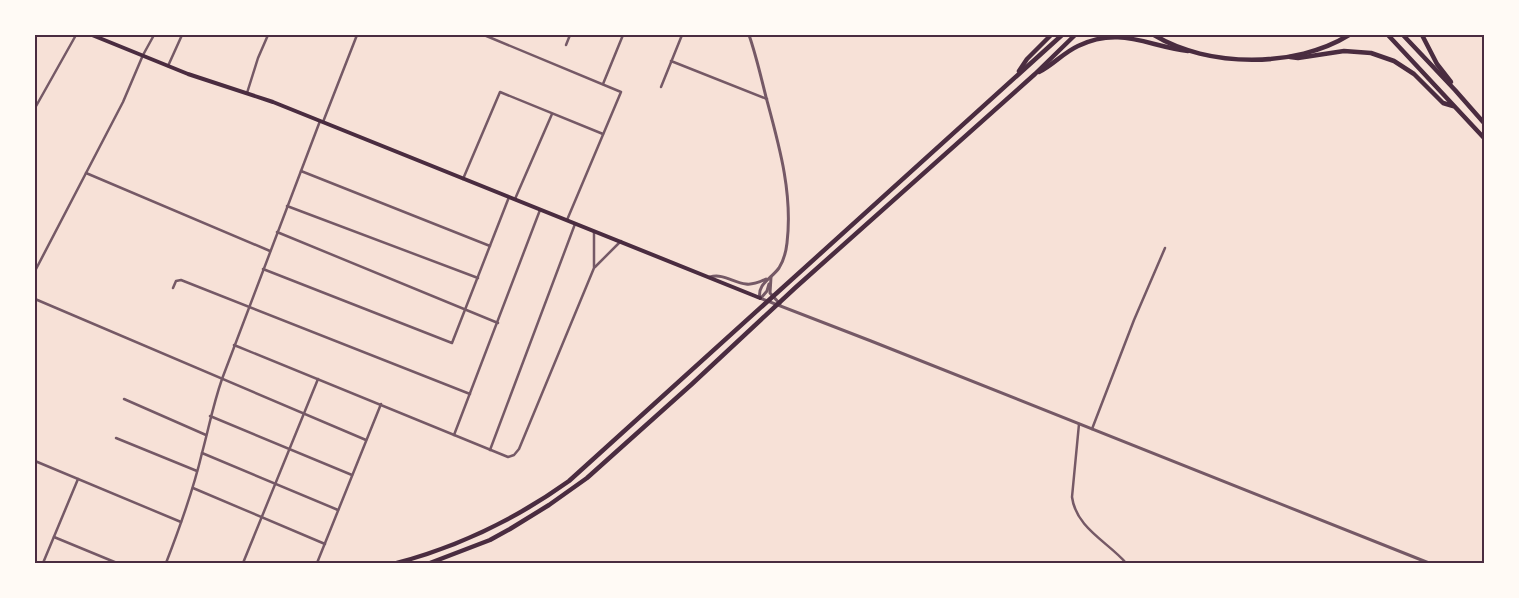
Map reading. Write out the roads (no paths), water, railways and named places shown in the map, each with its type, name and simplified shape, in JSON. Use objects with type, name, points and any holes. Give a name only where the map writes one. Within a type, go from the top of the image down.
[{"type":"highway","points":[[1016,76],[1027,59],[1051,35]]},
{"type":"highway","points":[[397,563],[443,549],[478,535],[540,502],[569,481],[1062,35]]},
{"type":"highway","points":[[430,563],[473,547],[510,529],[549,505],[586,478],[1035,74],[1075,35]]},
{"type":"highway","points":[[1154,35],[1199,53]]},
{"type":"highway","points":[[1286,57],[1314,50],[1349,35]]},
{"type":"highway","points":[[1388,35],[1484,138]]},
{"type":"highway","points":[[1403,35],[1483,122]]},
{"type":"highway","points":[[1422,35],[1437,64],[1483,122]]},
{"type":"highway","points":[[1035,74],[1047,68],[1065,53],[1079,46],[1105,38],[1127,38],[1151,42],[1176,50],[1242,59],[1298,58],[1344,51],[1370,53],[1394,62],[1414,74],[1443,103],[1454,106]]},
{"type":"main road","points":[[92,35],[168,66],[322,121],[463,180],[621,241],[760,298]]},
{"type":"street","points":[[35,108],[76,35]]},
{"type":"street","points":[[35,271],[123,102],[143,55],[154,35]]},
{"type":"street","points":[[168,66],[182,35]]},
{"type":"street","points":[[247,93],[258,58],[268,35]]},
{"type":"street","points":[[166,563],[193,488],[210,416],[234,345],[300,171],[357,35]]},
{"type":"street","points":[[484,35],[621,92],[567,220]]},
{"type":"street","points":[[566,45],[570,35]]},
{"type":"street","points":[[603,84],[623,35]]},
{"type":"street","points":[[661,87],[682,35]]},
{"type":"street","points":[[749,35],[784,168],[788,206],[786,254],[778,269],[761,287],[759,292],[760,298]]},
{"type":"street","points":[[671,61],[767,100]]},
{"type":"street","points":[[463,180],[500,92],[603,134]]},
{"type":"street","points":[[515,199],[552,114]]},
{"type":"street","points":[[300,171],[490,246]]},
{"type":"street","points":[[86,173],[270,251]]},
{"type":"street","points":[[263,269],[452,343],[509,197]]},
{"type":"street","points":[[287,206],[478,278]]},
{"type":"street","points":[[454,435],[540,210]]},
{"type":"street","points":[[490,450],[575,223]]},
{"type":"street","points":[[594,231],[594,268]]},
{"type":"street","points":[[277,232],[498,323]]},
{"type":"street","points":[[234,345],[508,457],[514,455],[519,449],[594,268],[621,241]]},
{"type":"street","points":[[1092,429],[1134,320],[1165,248]]},
{"type":"street","points":[[710,278],[714,276],[722,277],[747,284],[758,283],[771,276]]},
{"type":"street","points":[[760,298],[766,291],[771,276]]},
{"type":"street","points":[[771,276],[770,293],[785,308]]},
{"type":"street","points":[[173,288],[176,280],[181,280],[470,394]]},
{"type":"street","points":[[760,298],[1429,563]]},
{"type":"street","points":[[35,299],[366,440]]},
{"type":"street","points":[[243,563],[318,379]]},
{"type":"street","points":[[124,399],[206,435]]},
{"type":"street","points":[[317,563],[381,404]]},
{"type":"street","points":[[210,416],[352,475]]},
{"type":"street","points":[[1079,424],[1072,498],[1074,509],[1081,521],[1126,563]]},
{"type":"street","points":[[116,438],[197,471]]},
{"type":"street","points":[[202,453],[338,510]]},
{"type":"street","points":[[35,461],[182,522]]},
{"type":"street","points":[[43,563],[78,479]]},
{"type":"street","points":[[193,488],[325,544]]},
{"type":"street","points":[[54,538],[117,563]]}]
